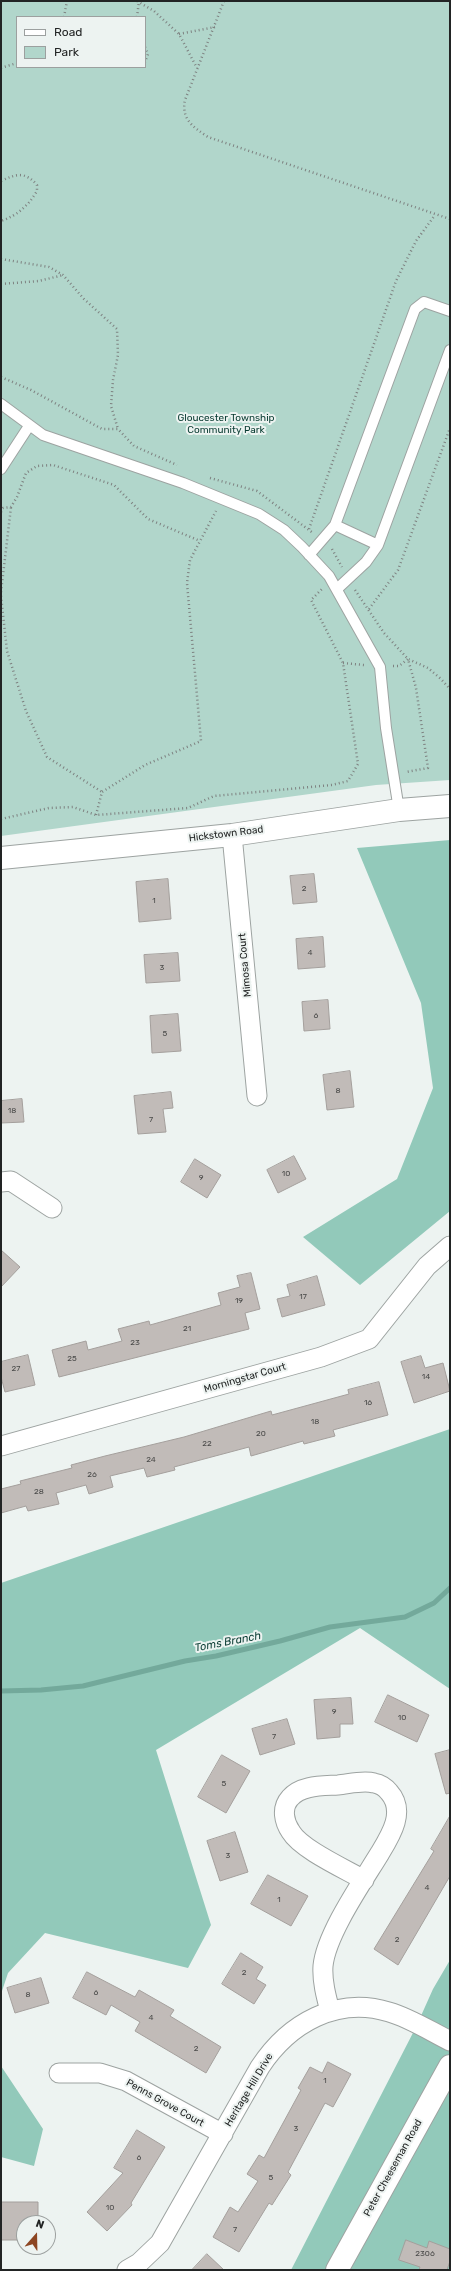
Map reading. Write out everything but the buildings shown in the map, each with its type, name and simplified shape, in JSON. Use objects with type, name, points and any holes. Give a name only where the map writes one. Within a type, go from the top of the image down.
[{"type":"street","name":"Hickstown Road","points":[[1,858],[232,835],[399,810],[450,806]]},
{"type":"street","name":"Mimosa Court","points":[[232,835],[257,1096]]},
{"type":"street","points":[[1,1182],[11,1181],[52,1208]]},
{"type":"street","name":"Morningstar Court","points":[[1,1446],[321,1357],[369,1339],[427,1266],[450,1246]]},
{"type":"street","points":[[330,2011],[324,1985],[323,1964],[326,1955],[334,1934],[392,1831],[397,1814],[393,1797],[385,1787],[373,1782],[308,1788],[294,1794],[289,1799],[284,1812],[287,1825],[296,1840],[364,1880]]},
{"type":"street","name":"Heritage Hill Drive","points":[[127,2270],[139,2262],[160,2243],[260,2067],[273,2049],[299,2025],[330,2011],[355,2007],[388,2012],[450,2041]]},
{"type":"street","name":"Peter Cheeseman Road","points":[[337,2270],[450,2066]]},
{"type":"street","name":"Penns Grove Court","points":[[59,2073],[100,2073],[126,2081],[223,2134]]},
{"type":"lane","points":[[309,555],[335,525],[415,309],[424,302],[450,311]]},
{"type":"lane","points":[[337,589],[366,562],[378,545],[450,350]]},
{"type":"lane","points":[[1,404],[43,435],[222,498],[259,514],[284,530],[309,555],[329,576],[380,667],[393,774],[399,810]]},
{"type":"lane","points":[[1,469],[29,426]]},
{"type":"lane","points":[[335,525],[378,545]]},
{"type":"path","points":[[64,16],[67,1]]},
{"type":"path","points":[[137,16],[139,1],[154,11],[179,34],[197,68]]},
{"type":"path","points":[[224,1],[215,27],[197,68],[183,109],[190,124],[202,133],[450,220]]},
{"type":"path","points":[[179,34],[215,27]]},
{"type":"path","points":[[146,50],[148,54],[146,59]]},
{"type":"path","points":[[1,68],[16,63]]},
{"type":"path","points":[[1,181],[16,174],[25,175],[37,185],[37,191],[29,204],[19,214],[1,221]]},
{"type":"path","points":[[309,529],[396,281],[416,241],[435,215]]},
{"type":"path","points":[[1,259],[50,267],[63,275],[84,299],[117,330],[118,355],[113,380],[111,406],[118,429]]},
{"type":"path","points":[[1,284],[39,281],[63,275]]},
{"type":"path","points":[[369,609],[398,570],[450,428]]},
{"type":"path","points":[[1,592],[11,507],[17,497],[26,473],[37,466],[53,465],[114,485],[148,519],[200,541]]},
{"type":"path","points":[[96,815],[102,792],[145,765],[201,741],[187,583],[190,560],[222,498],[228,483]]},
{"type":"path","points":[[1,512],[3,508],[11,507]]},
{"type":"path","points":[[1,819],[49,808],[73,807],[96,815],[188,808],[214,796],[332,785],[348,781],[358,764],[343,663],[311,600],[322,590],[338,561]]},
{"type":"path","points":[[1,596],[7,651],[26,711],[47,757],[102,792]]},
{"type":"path","points":[[343,663],[380,667],[399,666],[408,659],[416,688],[428,768],[393,774]]},
{"type":"green space","name":"Gloucester Township Community Park","points":[[1,1],[450,1],[450,780],[376,785],[1,836]]},
{"type":"green space","points":[[450,840],[450,1211],[360,1285],[303,1237],[397,1179],[433,1088],[421,1003],[357,848]]},
{"type":"green space","points":[[450,1429],[450,1689],[360,1628],[156,1750],[211,1925],[188,1968],[45,1933],[8,1973],[1,1994],[1,1583]]},
{"type":"green space","points":[[450,1960],[450,2270],[291,2270],[416,2027],[433,1989]]},
{"type":"green space","points":[[1,2066],[43,2129],[34,2166],[1,2157]]},
{"type":"waterway","name":"Toms Branch","points":[[1,1691],[41,1690],[83,1686],[185,1661],[216,1656],[280,1641],[330,1627],[405,1617],[434,1603],[450,1588]]}]
